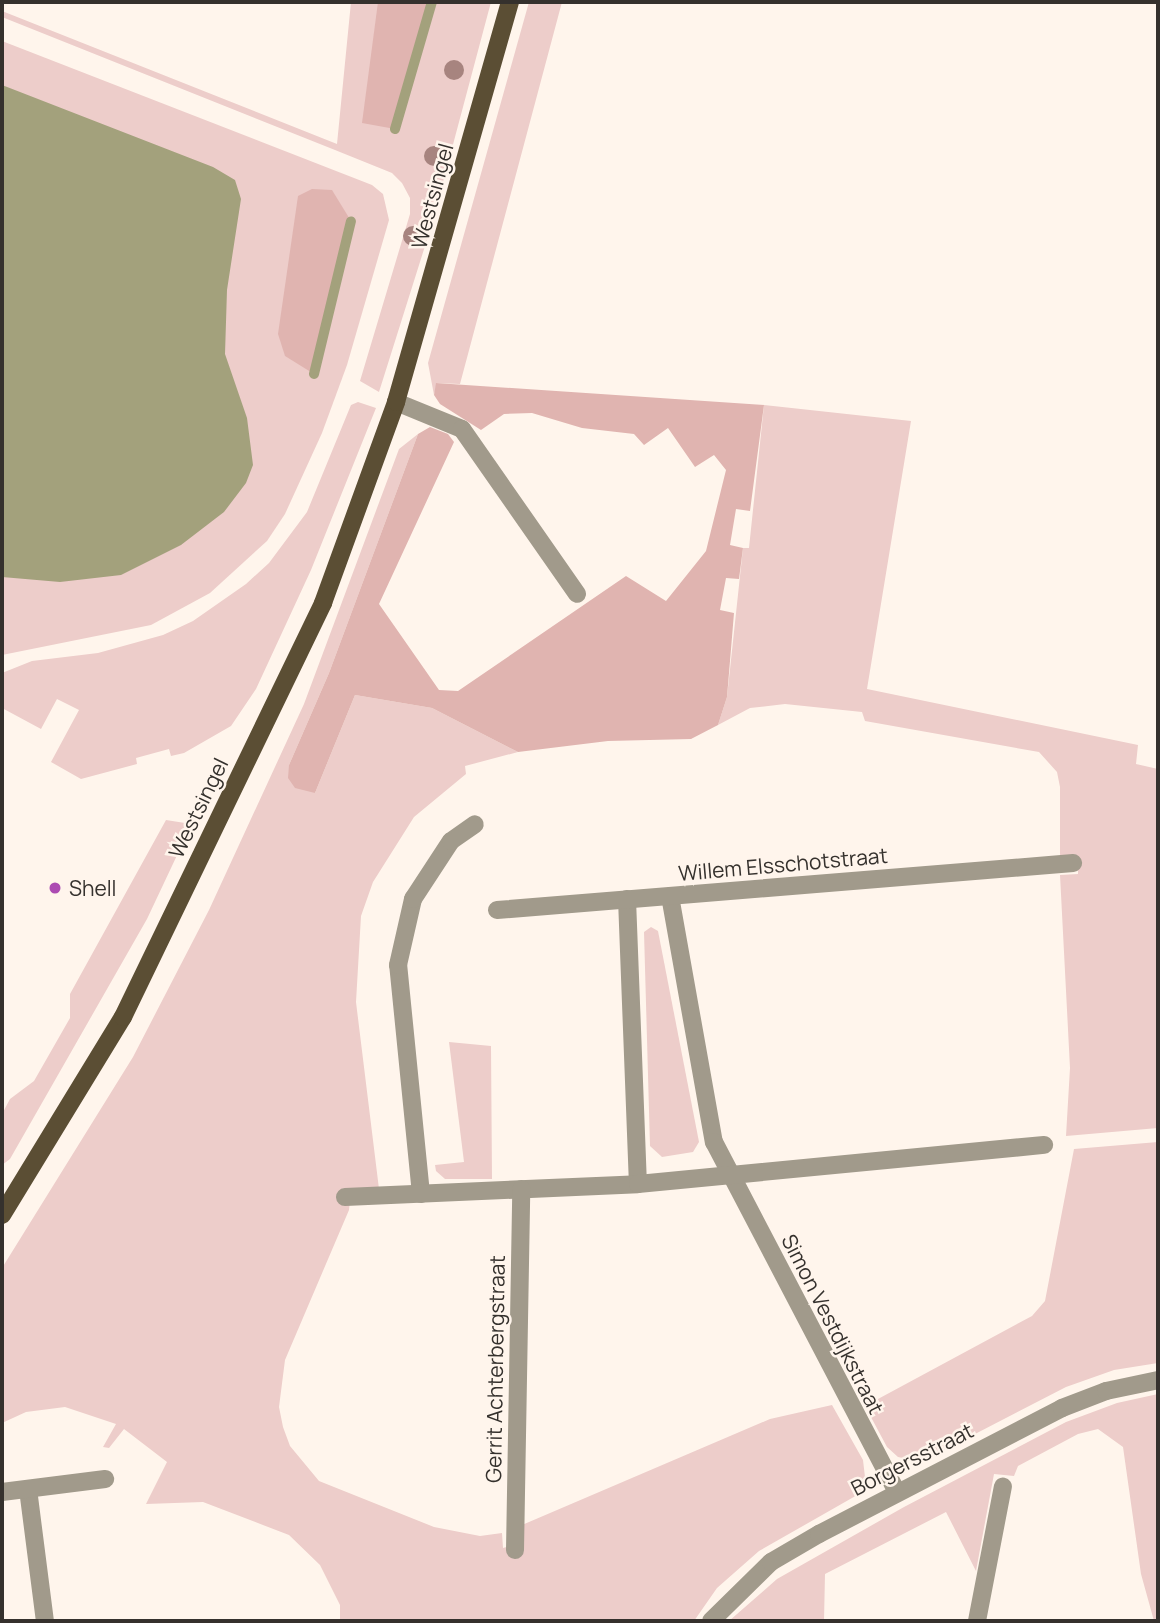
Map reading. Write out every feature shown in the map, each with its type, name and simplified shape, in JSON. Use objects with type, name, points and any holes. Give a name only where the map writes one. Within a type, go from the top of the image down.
[{"type":"main road","name":"Westsingel","points":[[2,1215],[122,1017],[317,615],[396,402],[510,2]]},
{"type":"street","points":[[396,402],[462,429],[577,594]]},
{"type":"street","points":[[421,1194],[398,965],[413,899],[451,841],[475,824]]},
{"type":"street","name":"Willem Elsschotstraat","points":[[497,910],[1073,863]]},
{"type":"street","name":"Simon Vestdijkstraat","points":[[670,896],[714,1142],[897,1492]]},
{"type":"street","points":[[627,899],[638,1184]]},
{"type":"street","points":[[345,1197],[638,1184],[1044,1145]]},
{"type":"street","name":"Gerrit Achterbergstraat","points":[[514,1550],[521,1189]]},
{"type":"street","name":"Borgersstraat","points":[[711,1621],[771,1562],[897,1492],[1062,1408],[1106,1391],[1158,1380]]},
{"type":"street","points":[[2,1492],[105,1479]]},
{"type":"street","points":[[977,1621],[1003,1486]]},
{"type":"street","points":[[28,1489],[45,1621]]},
{"type":"shaded area","points":[[351,2],[491,2],[431,227],[379,392],[360,381],[410,214],[410,198],[402,183],[392,173],[2,17],[2,11],[337,144]]},
{"type":"shaded area","points":[[378,2],[432,2],[395,129],[362,123]]},
{"type":"shaded area","points":[[529,2],[562,2],[460,384],[437,383],[434,395],[428,363]]},
{"type":"shaded area","points":[[2,41],[372,185],[383,194],[389,220],[347,365],[322,433],[285,514],[267,541],[210,593],[151,625],[2,655]]},
{"type":"shaded area","points":[[2,85],[213,167],[235,180],[241,199],[227,290],[225,354],[247,418],[253,465],[246,483],[224,512],[181,545],[121,575],[60,582],[2,577]]},
{"type":"shaded area","points":[[312,189],[332,190],[351,221],[314,374],[285,356],[278,334],[298,196]]},
{"type":"shaded area","points":[[436,383],[764,405],[750,511],[736,509],[730,545],[743,548],[739,579],[726,578],[720,610],[734,613],[727,697],[718,725],[691,739],[608,741],[518,752],[432,708],[355,695],[315,793],[295,788],[288,778],[289,765],[329,673],[418,434],[430,427],[448,434],[454,442],[379,604],[439,690],[458,691],[626,576],[666,601],[706,551],[726,470],[714,455],[695,467],[668,428],[644,445],[634,434],[582,428],[532,413],[504,414],[481,430],[440,404],[434,395]]},
{"type":"shaded area","points":[[358,402],[376,408],[311,570],[256,689],[231,726],[184,753],[171,756],[169,749],[136,758],[137,764],[81,779],[51,762],[79,710],[57,699],[41,729],[2,708],[2,673],[32,661],[98,653],[163,635],[193,621],[246,584],[269,563],[307,512],[351,405]]},
{"type":"shaded area","points":[[764,405],[911,421],[867,689],[1138,745],[1136,764],[1158,769],[1158,1128],[1066,1136],[1070,1068],[1060,875],[1078,874],[1078,858],[1060,857],[1060,787],[1057,772],[1039,752],[865,721],[862,712],[785,704],[750,708],[718,725],[727,697],[743,548],[749,548]]},
{"type":"shaded area","points":[[418,434],[329,673],[289,765],[315,793],[355,695],[432,708],[518,752],[465,766],[466,774],[414,817],[373,882],[361,916],[356,1002],[379,1189],[351,1191],[349,1210],[285,1360],[279,1407],[283,1427],[290,1446],[319,1481],[434,1527],[480,1536],[502,1533],[503,1548],[521,1543],[522,1525],[770,1419],[832,1405],[863,1460],[865,1477],[859,1494],[759,1551],[717,1588],[694,1621],[340,1621],[340,1605],[320,1565],[289,1535],[203,1502],[146,1504],[167,1462],[124,1429],[109,1448],[103,1447],[116,1424],[65,1407],[26,1412],[2,1423],[2,1268],[133,1057],[209,910],[304,704],[399,449]]},
{"type":"shaded area","points":[[166,820],[185,823],[188,832],[147,919],[10,1159],[2,1165],[2,1114],[10,1099],[34,1081],[70,1018],[70,994]]},
{"type":"shaded area","points":[[651,927],[658,931],[699,1142],[693,1152],[662,1157],[650,1146],[644,932]]},
{"type":"shaded area","points":[[449,1042],[491,1046],[492,1179],[445,1179],[436,1171],[435,1165],[464,1162]]},
{"type":"shaded area","points":[[1158,1142],[1158,1363],[1114,1370],[1066,1387],[921,1462],[898,1457],[887,1447],[865,1406],[1032,1316],[1045,1301],[1074,1149]]},
{"type":"shaded area","points":[[1158,1394],[1158,1621],[1154,1621],[1141,1574],[1123,1447],[1098,1429],[1078,1434],[1018,1466],[1014,1476],[994,1474],[976,1571],[946,1512],[825,1574],[824,1621],[729,1621],[777,1579],[904,1507],[1066,1422],[1117,1403]]},
{"type":"waterway","points":[[395,129],[432,2]]},
{"type":"waterway","points":[[314,374],[351,221]]},
{"type":"place","name":"Shell","points":[[55,888]]}]
